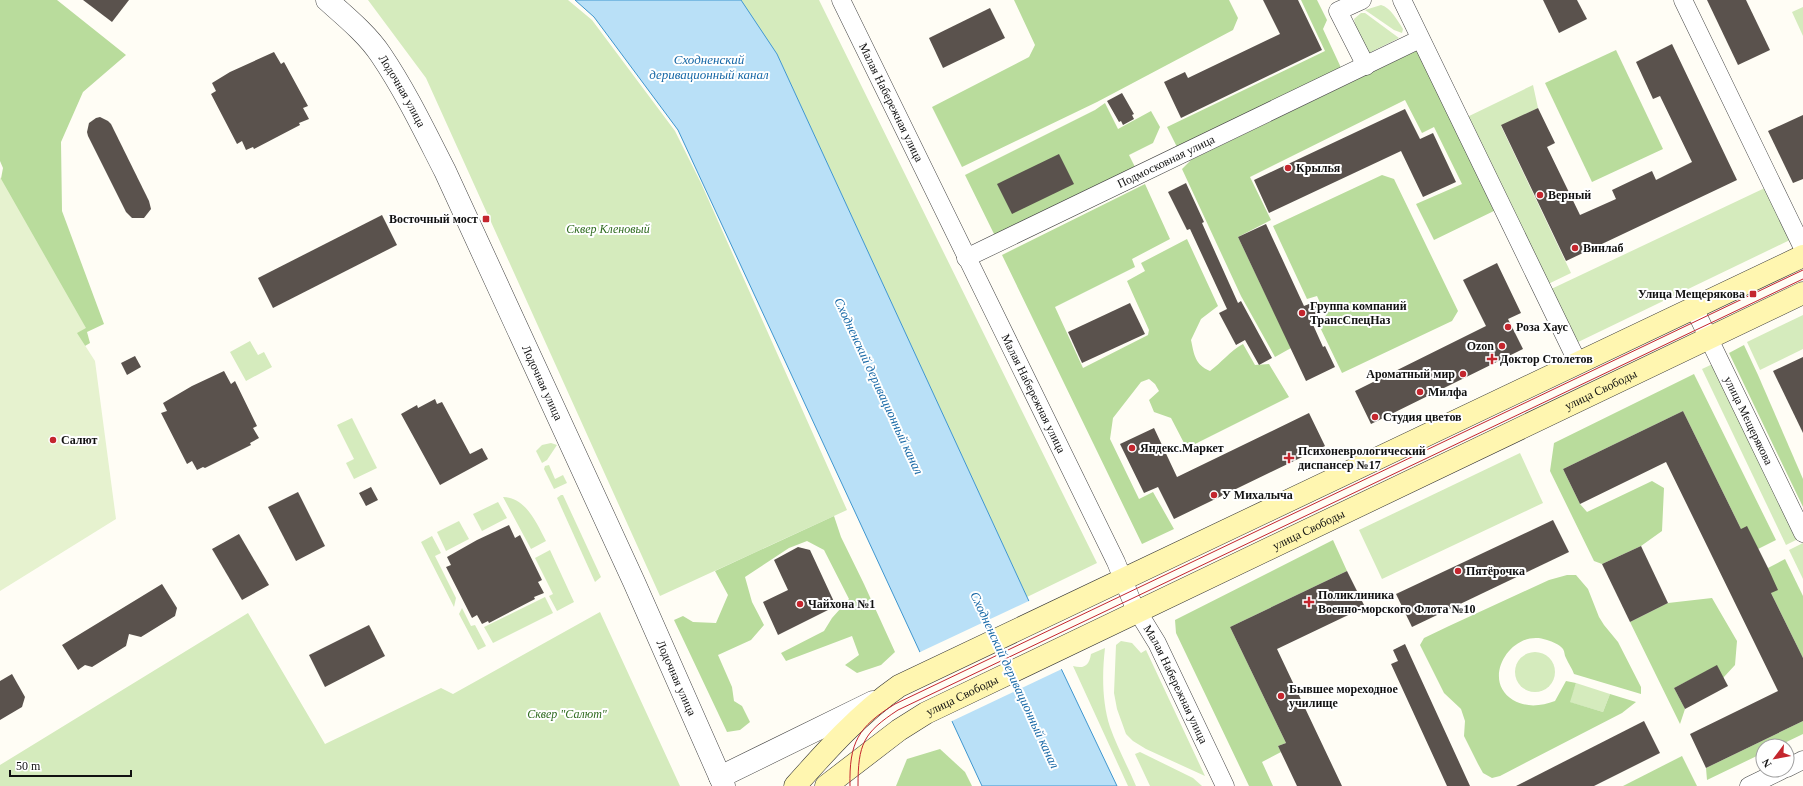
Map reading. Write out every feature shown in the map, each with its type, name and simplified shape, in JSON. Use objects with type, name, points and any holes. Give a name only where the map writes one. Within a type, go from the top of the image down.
[{"type":"main road","points":[[795,786],[843,733],[884,697],[910,680],[1803,256]]},
{"type":"main road","name":"улица Свободы","points":[[826,786],[899,730],[926,713],[1803,293]]},
{"type":"street","name":"Лодочная улица","points":[[328,0],[346,16],[380,54],[413,109],[445,171],[634,582],[722,782]]},
{"type":"street","name":"Малая Набережная улица","points":[[841,0],[1138,611],[1157,643],[1225,786]]},
{"type":"street","points":[[1362,0],[1338,11],[1366,66]]},
{"type":"street","points":[[1402,0],[1578,363]]},
{"type":"street","points":[[1683,0],[1803,248]]},
{"type":"street","name":"Подмосковная улица","points":[[966,258],[994,243],[1132,179],[1420,39]]},
{"type":"street","name":"улица Мещерякова","points":[[1694,308],[1803,533]]},
{"type":"street","points":[[722,782],[884,697]]},
{"type":"street","points":[[1749,786],[1766,778]]},
{"type":"green space","points":[[0,0],[57,0],[126,55],[83,92],[61,142],[62,211],[104,324],[87,332],[90,343],[58,362],[0,184],[3,168],[0,161]]},
{"type":"green space","name":"Сквер Кленовый","points":[[368,0],[568,0],[592,20],[675,131],[701,183],[847,510],[660,596],[426,78]]},
{"type":"green space","points":[[741,0],[819,0],[1097,563],[1027,597],[777,54]]},
{"type":"green space","points":[[1014,0],[1229,0],[1238,18],[1233,30],[1097,102],[962,167],[932,107],[1029,57],[1035,45]]},
{"type":"green space","points":[[1301,0],[1317,0],[1327,20],[1323,29],[1343,72],[1180,153],[1167,127],[1325,51]]},
{"type":"green space","points":[[1381,5],[1388,8],[1394,15],[1403,29],[1402,33],[1394,30],[1365,10]]},
{"type":"green space","points":[[1803,7],[1803,36],[1792,12]]},
{"type":"green space","points":[[1361,13],[1365,13],[1399,38],[1367,54],[1354,19]]},
{"type":"green space","points":[[1420,49],[1498,209],[1434,240],[1416,204],[1462,184],[1434,127],[1422,133],[1405,100],[1250,177],[1271,220],[1238,237],[1291,348],[1275,357],[1241,296],[1182,169],[1191,160]]},
{"type":"green space","points":[[1616,50],[1663,149],[1592,182],[1545,83]]},
{"type":"green space","points":[[1533,85],[1538,108],[1501,126],[1571,273],[1544,286],[1463,119]]},
{"type":"green space","points":[[1105,103],[1118,129],[1151,111],[1160,127],[1153,143],[1129,155],[1137,171],[996,238],[965,175],[1095,110]]},
{"type":"green space","points":[[1382,175],[1394,179],[1458,311],[1452,321],[1342,373],[1317,321],[1326,316],[1317,296],[1307,299],[1273,226]]},
{"type":"green space","name":"Салют","points":[[0,177],[86,328],[77,333],[95,361],[116,519],[0,591]]},
{"type":"green space","points":[[1145,184],[1170,239],[1132,259],[1135,267],[1055,307],[1083,368],[1148,335],[1149,330],[1127,281],[1145,271],[1141,263],[1187,239],[1218,306],[1201,319],[1191,340],[1194,354],[1198,362],[1205,369],[1210,371],[1243,344],[1255,365],[1269,364],[1289,397],[1195,444],[1184,443],[1171,418],[1154,412],[1149,400],[1159,391],[1155,384],[1149,379],[1141,382],[1113,418],[1110,439],[1139,499],[1153,492],[1174,529],[1142,544],[1002,255]]},
{"type":"green space","points":[[1769,186],[1794,238],[1574,344],[1547,291]]},
{"type":"green space","points":[[1803,315],[1803,349],[1760,370],[1747,342]]},
{"type":"green space","points":[[250,341],[258,355],[264,352],[272,367],[246,381],[230,352]]},
{"type":"green space","points":[[1744,345],[1803,479],[1803,507],[1729,353]]},
{"type":"green space","points":[[1717,362],[1802,537],[1786,545],[1702,369]]},
{"type":"green space","points":[[1694,374],[1776,540],[1758,549],[1741,529],[1683,411],[1563,469],[1580,504],[1587,512],[1652,481],[1664,488],[1662,531],[1641,546],[1602,564],[1594,561],[1550,471],[1554,443]]},
{"type":"green space","points":[[352,418],[377,468],[354,479],[346,463],[354,459],[337,425]]},
{"type":"green space","points":[[551,443],[557,445],[547,460],[542,463],[536,451],[542,445]]},
{"type":"green space","points":[[1520,453],[1543,503],[1382,579],[1359,530]]},
{"type":"green space","points":[[549,465],[555,479],[563,475],[567,483],[554,489],[544,469],[545,466]]},
{"type":"green space","points":[[563,495],[601,577],[595,582],[557,498]]},
{"type":"green space","points":[[503,497],[518,501],[524,506],[535,520],[546,541],[531,549]]},
{"type":"green space","points":[[498,502],[507,518],[482,531],[473,514]]},
{"type":"green space","points":[[834,516],[841,537],[895,652],[881,665],[857,673],[845,665],[859,655],[852,636],[786,661],[781,653],[824,631],[832,618],[849,599],[824,550],[807,541],[789,548],[745,577],[752,602],[764,625],[751,640],[718,655],[732,687],[734,701],[742,706],[750,722],[740,730],[727,732],[674,620],[683,616],[693,622],[716,623],[728,595],[715,571]]},
{"type":"green space","points":[[459,521],[469,539],[446,551],[437,532]]},
{"type":"green space","points":[[432,536],[441,553],[435,556],[456,598],[454,607],[421,542]]},
{"type":"green space","points":[[1333,540],[1347,571],[1230,627],[1286,743],[1278,746],[1281,752],[1262,762],[1273,786],[1249,786],[1176,633],[1175,620]]},
{"type":"green space","points":[[1803,543],[1803,579],[1789,550]]},
{"type":"green space","points":[[550,550],[574,602],[557,611],[549,596],[553,594],[535,558]]},
{"type":"green space","points":[[1785,559],[1803,596],[1803,658],[1771,593],[1768,568]]},
{"type":"green space","points":[[1567,575],[1576,575],[1588,589],[1599,617],[1618,642],[1641,687],[1641,694],[1574,674],[1565,657],[1563,649],[1554,642],[1534,638],[1523,641],[1512,648],[1504,657],[1500,668],[1499,680],[1503,691],[1518,703],[1534,705],[1555,701],[1566,681],[1576,683],[1570,702],[1603,712],[1610,694],[1636,702],[1622,713],[1500,776],[1492,778],[1483,773],[1478,764],[1464,736],[1465,721],[1461,709],[1444,693],[1420,645],[1424,638],[1449,626],[1549,580]]},
{"type":"green space","points":[[545,597],[553,613],[493,643],[484,627]]},
{"type":"green space","points":[[1712,598],[1737,641],[1735,665],[1723,678],[1717,666],[1674,688],[1685,709],[1680,724],[1630,622],[1668,603]]},
{"type":"green space","points":[[462,608],[471,626],[475,625],[486,646],[478,650],[459,614]]},
{"type":"green space","name":"Сквер \"Салют\"","points":[[600,612],[680,786],[0,786],[0,765],[248,613],[325,744],[441,688],[453,694]]},
{"type":"green space","points":[[1121,641],[1132,643],[1141,653],[1146,650],[1205,776],[1146,749],[1133,741],[1126,734],[1117,709],[1114,693],[1116,645]]},
{"type":"green space","points":[[1105,648],[1103,688],[1107,717],[1116,742],[1136,786],[1128,786],[1073,666],[1085,666],[1089,661],[1091,654]]},
{"type":"green space","points":[[1531,652],[1539,652],[1546,655],[1552,661],[1555,672],[1552,683],[1546,689],[1539,692],[1531,692],[1524,689],[1518,683],[1515,676],[1515,668],[1518,661],[1524,655]]},
{"type":"green space","points":[[1576,683],[1610,694],[1603,712],[1569,702]]},
{"type":"green space","points":[[1803,721],[1803,734],[1795,738],[1768,738]]},
{"type":"green space","points":[[1755,744],[1755,757],[1707,780],[1706,768]]},
{"type":"green space","points":[[940,749],[965,772],[972,786],[896,786],[907,759]]},
{"type":"green space","points":[[1140,752],[1193,778],[1202,786],[1150,786],[1135,754]]},
{"type":"green space","points":[[1682,756],[1697,786],[1623,786]]},
{"type":"water","name":"Сходненский деривационный канал","points":[[575,0],[741,0],[777,54],[1027,597],[1117,786],[982,786],[678,130],[594,17]]},
{"type":"pier","points":[[1031,600],[1064,668],[950,722],[918,653]]},
{"type":"building","points":[[83,0],[129,0],[112,22]]},
{"type":"building","points":[[1263,0],[1298,0],[1322,50],[1181,118],[1164,82],[1185,72],[1188,78],[1280,34]]},
{"type":"building","points":[[1543,0],[1577,0],[1587,19],[1559,33]]},
{"type":"building","points":[[1707,0],[1746,0],[1770,50],[1738,65]]},
{"type":"building","points":[[990,8],[1005,38],[943,68],[929,38]]},
{"type":"building","points":[[1672,44],[1737,180],[1566,261],[1501,125],[1538,108],[1555,143],[1547,147],[1580,215],[1616,199],[1612,190],[1652,171],[1656,180],[1692,162],[1660,96],[1653,99],[1636,62]]},
{"type":"building","points":[[274,52],[281,64],[284,62],[308,106],[303,108],[309,119],[299,123],[300,125],[254,149],[253,147],[246,150],[242,141],[237,144],[211,94],[216,91],[212,83],[230,72]]},
{"type":"building","points":[[1122,93],[1134,114],[1132,115],[1134,119],[1123,125],[1121,121],[1119,122],[1107,101]]},
{"type":"building","points":[[1405,109],[1420,139],[1433,133],[1456,182],[1423,197],[1401,151],[1269,213],[1254,180]]},
{"type":"building","points":[[1803,115],[1803,179],[1793,183],[1768,131]]},
{"type":"building","points":[[100,117],[111,124],[149,201],[151,209],[144,218],[132,218],[126,212],[88,136],[87,132],[89,123]]},
{"type":"building","points":[[1059,154],[1074,184],[1012,214],[997,184]]},
{"type":"building","points":[[1186,183],[1204,222],[1202,223],[1238,303],[1241,301],[1272,358],[1259,365],[1245,340],[1236,345],[1219,313],[1227,309],[1190,229],[1187,230],[1168,192]]},
{"type":"building","points":[[382,215],[397,245],[273,308],[258,278]]},
{"type":"building","points":[[1266,224],[1304,306],[1314,302],[1319,314],[1310,318],[1323,347],[1325,346],[1335,367],[1306,381],[1238,237]]},
{"type":"building","points":[[1497,263],[1521,313],[1508,319],[1523,349],[1371,424],[1355,391],[1486,326],[1463,280]]},
{"type":"building","points":[[1130,303],[1145,334],[1082,363],[1068,332]]},
{"type":"building","points":[[135,356],[141,367],[127,375],[121,363]]},
{"type":"building","points":[[1803,357],[1803,433],[1773,371]]},
{"type":"building","points":[[224,371],[231,384],[235,381],[257,426],[253,428],[259,438],[250,443],[251,445],[205,468],[203,467],[197,470],[192,461],[187,464],[161,413],[167,411],[163,403],[192,386]]},
{"type":"building","points":[[435,399],[437,404],[442,402],[470,454],[482,448],[488,459],[440,485],[401,414],[417,405],[418,408]]},
{"type":"building","points":[[1683,411],[1741,529],[1747,526],[1778,590],[1771,593],[1803,658],[1803,721],[1768,738],[1755,738],[1755,744],[1706,768],[1690,734],[1778,691],[1666,462],[1580,504],[1563,469]]},
{"type":"building","points":[[1309,413],[1325,446],[1174,519],[1158,487],[1144,493],[1120,444],[1154,428],[1177,477]]},
{"type":"building","points":[[371,487],[378,500],[366,506],[359,493]]},
{"type":"building","points":[[298,492],[325,546],[296,561],[268,507]]},
{"type":"building","points":[[1553,520],[1569,552],[1412,627],[1396,594]]},
{"type":"building","points":[[509,525],[515,538],[520,535],[542,580],[538,582],[544,593],[534,597],[535,599],[489,623],[488,621],[482,624],[477,615],[472,618],[446,567],[451,565],[447,557],[477,540]]},
{"type":"building","points":[[239,534],[269,585],[242,600],[212,549]]},
{"type":"building","points":[[1641,546],[1668,603],[1630,622],[1602,564]]},
{"type":"building","name":"Чайхона №1","points":[[798,547],[810,550],[836,606],[778,635],[763,602],[788,590],[774,560]]},
{"type":"building","name":"Бывшее мореходное училище","points":[[1347,571],[1365,607],[1277,649],[1342,786],[1297,786],[1278,746],[1286,743],[1230,627]]},
{"type":"building","points":[[162,584],[177,608],[175,616],[141,637],[129,634],[126,646],[92,667],[85,665],[78,670],[62,645]]},
{"type":"building","points":[[369,625],[385,656],[325,687],[309,655]]},
{"type":"building","points":[[1405,644],[1470,786],[1447,786],[1391,664],[1398,661],[1393,650]]},
{"type":"building","points":[[1717,665],[1728,686],[1685,709],[1674,688]]},
{"type":"building","points":[[12,674],[25,697],[22,707],[0,720],[0,681]]},
{"type":"building","points":[[1644,721],[1660,753],[1594,786],[1516,786]]},
{"type":"tram line","points":[[850,786],[851,758],[858,737],[872,720],[895,704],[1803,270]]},
{"type":"tram line","points":[[858,786],[859,760],[865,741],[877,726],[898,710],[1803,279]]},
{"type":"place","name":"Крылья","points":[[1288,168]]},
{"type":"place","name":"Верный","points":[[1540,195]]},
{"type":"place","name":"Восточный мост","points":[[486,219]]},
{"type":"place","name":"Винлаб","points":[[1575,248]]},
{"type":"place","name":"Улица Мещерякова","points":[[1753,294]]},
{"type":"place","name":"Группа компаний ТрансСпецНаз","points":[[1302,313]]},
{"type":"place","name":"Роза Хаус","points":[[1508,327]]},
{"type":"place","name":"Ozon","points":[[1502,346]]},
{"type":"place","name":"Доктор Столетов","points":[[1492,359]]},
{"type":"place","name":"Ароматный мир","points":[[1463,374]]},
{"type":"place","name":"Милфа","points":[[1420,392]]},
{"type":"place","name":"Студия цветов","points":[[1375,417]]},
{"type":"place","name":"Салют","points":[[53,440]]},
{"type":"place","name":"Яндекс.Маркет","points":[[1132,448]]},
{"type":"place","name":"Психоневрологический диспансер №17","points":[[1289,458]]},
{"type":"place","name":"У Михалыча","points":[[1214,495]]},
{"type":"place","name":"Пятёрочка","points":[[1458,571]]},
{"type":"place","name":"Поликлиника Военно-морского Флота №10","points":[[1309,602]]},
{"type":"place","name":"Чайхона №1","points":[[800,604]]},
{"type":"place","name":"Бывшее мореходное училище","points":[[1281,696]]}]
